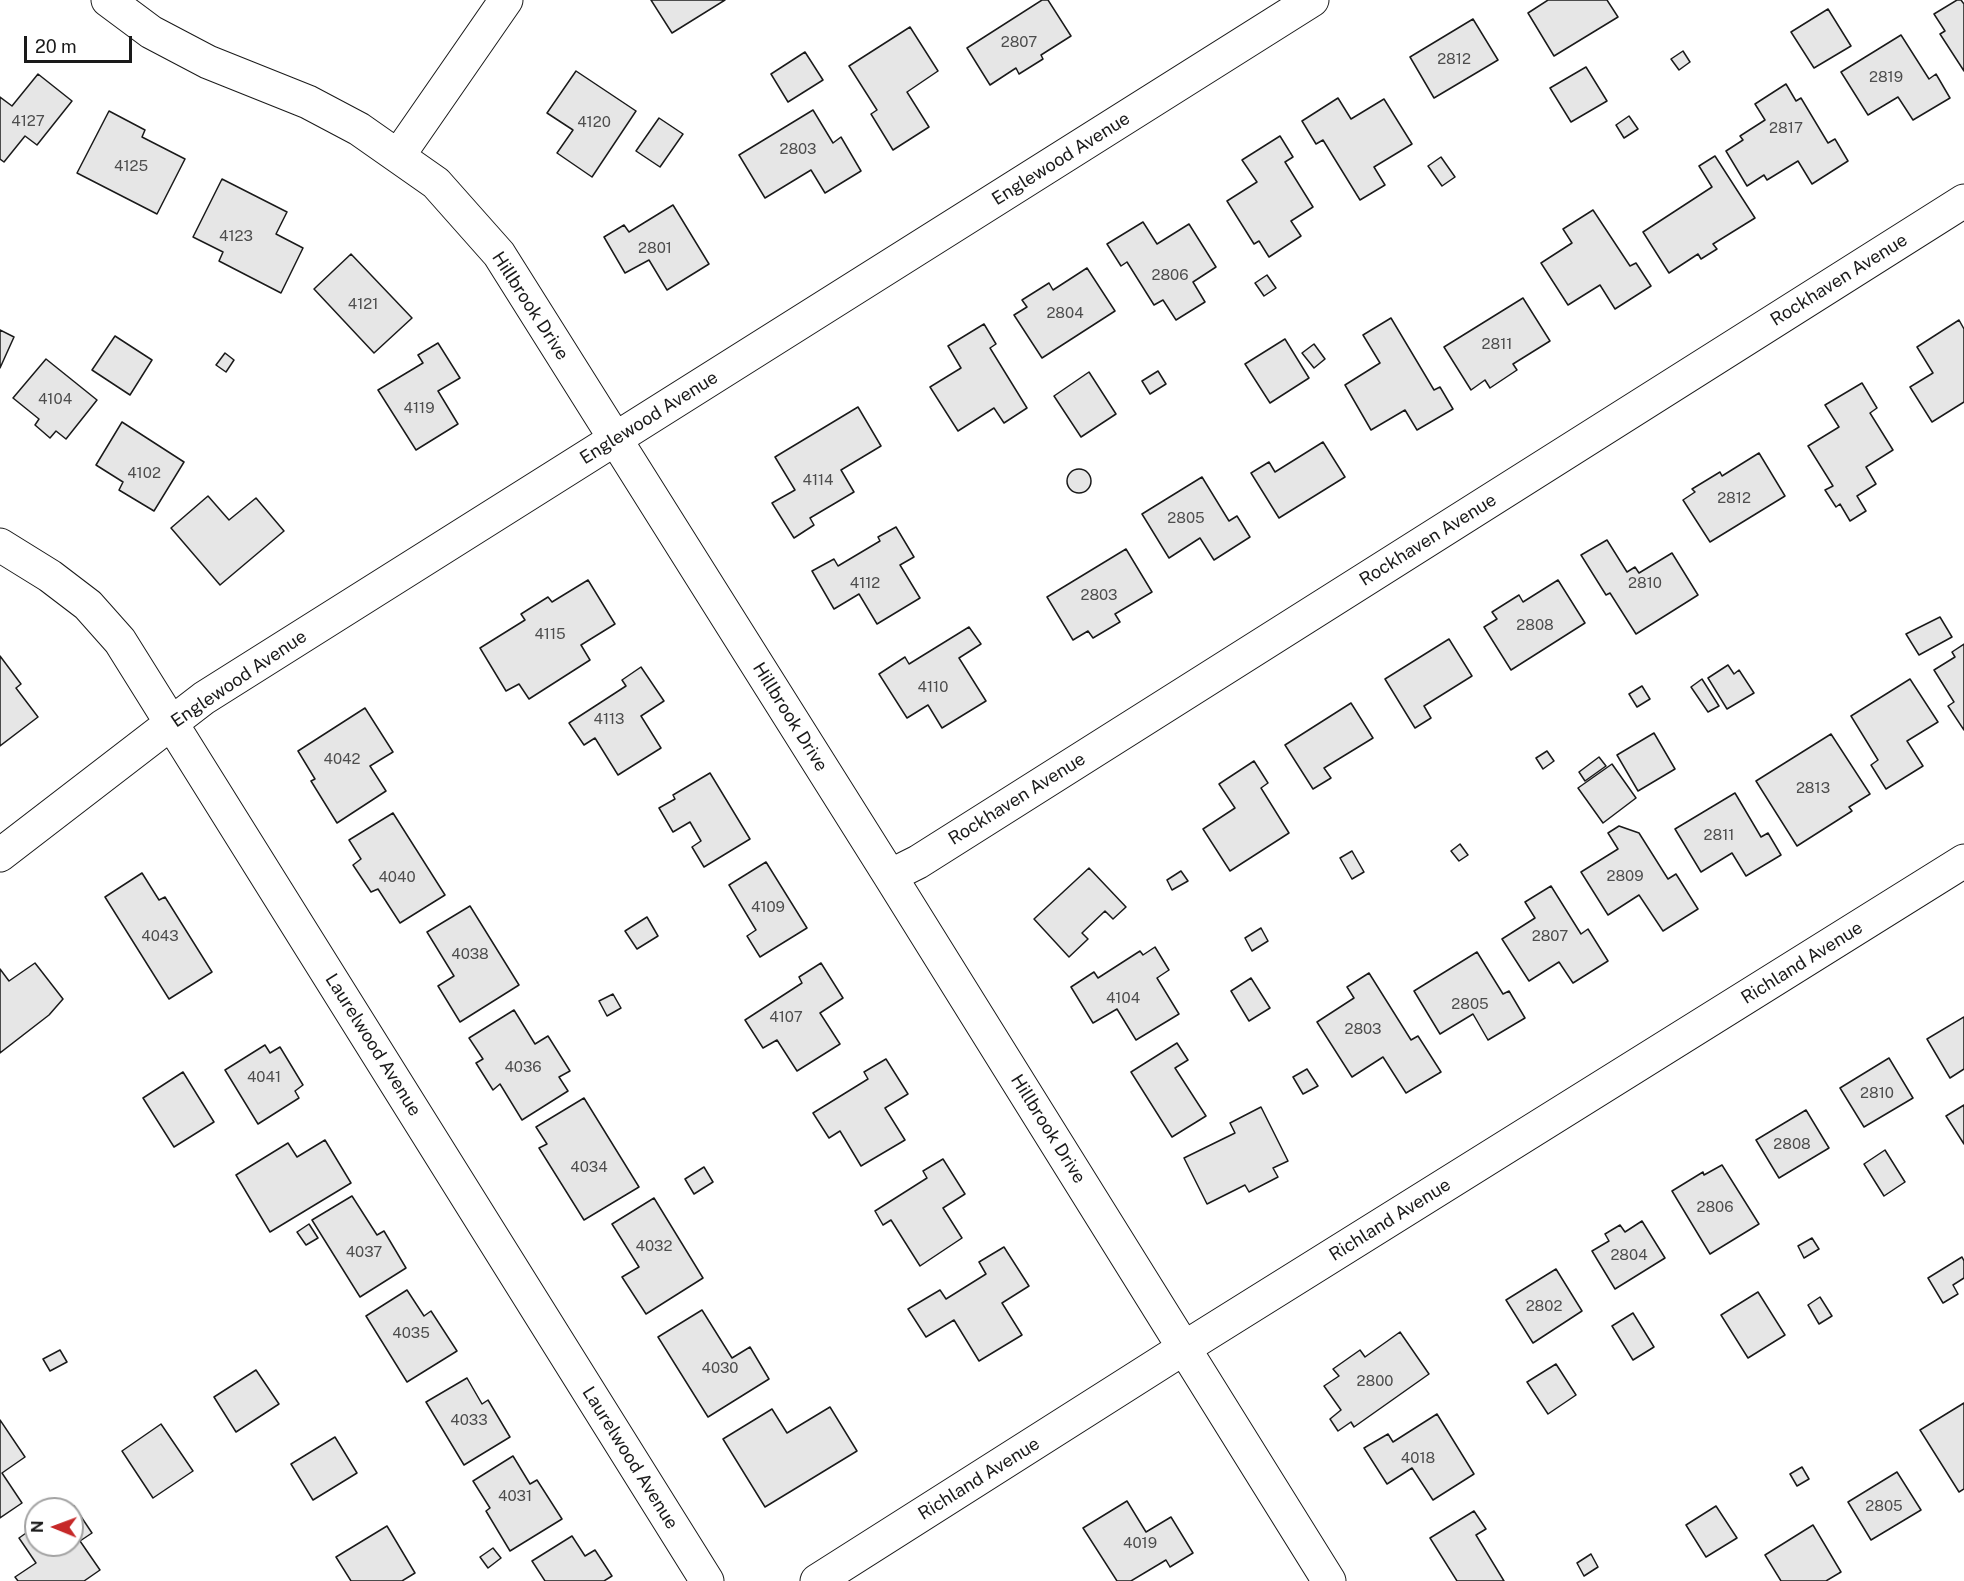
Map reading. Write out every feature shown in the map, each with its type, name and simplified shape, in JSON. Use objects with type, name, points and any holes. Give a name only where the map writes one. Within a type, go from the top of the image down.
[{"type":"street","name":"Hillbrook Drive","points":[[108,0],[151,32],[208,62],[308,102],[359,129],[436,183],[498,254],[890,876],[1329,1581]]},
{"type":"street","points":[[398,156],[506,0]]},
{"type":"street","name":"Englewood Avenue","points":[[0,855],[214,692],[1312,0]]},
{"type":"street","name":"Rockhaven Avenue","points":[[890,876],[928,855],[1964,201]]},
{"type":"street","name":"Laurelwood Avenue","points":[[0,545],[50,576],[88,605],[120,641],[707,1581]]},
{"type":"street","name":"Richland Avenue","points":[[817,1581],[1184,1348],[1964,861]]},
{"type":"building","points":[[651,0],[725,0],[672,33]]},
{"type":"building","points":[[1042,0],[1048,0],[1071,36],[1041,55],[1043,59],[1019,74],[1016,68],[990,85],[967,48]]},
{"type":"building","points":[[1548,0],[1607,0],[1618,17],[1554,56],[1528,13]]},
{"type":"building","points":[[1957,0],[1961,0],[1964,4],[1964,71],[1940,34],[1945,31],[1934,14]]},
{"type":"building","points":[[1828,9],[1851,46],[1814,68],[1791,32]]},
{"type":"building","points":[[1473,19],[1498,60],[1434,98],[1410,57]]},
{"type":"building","points":[[910,27],[938,71],[907,92],[929,127],[893,150],[871,114],[877,110],[849,66]]},
{"type":"building","points":[[1901,35],[1929,79],[1936,74],[1950,98],[1913,120],[1898,97],[1868,115],[1841,72]]},
{"type":"building","points":[[1683,51],[1690,62],[1679,70],[1671,59]]},
{"type":"building","points":[[805,52],[823,80],[788,102],[771,74]]},
{"type":"building","points":[[1586,67],[1607,101],[1571,122],[1550,88]]},
{"type":"building","points":[[576,71],[636,111],[592,177],[557,153],[573,130],[547,113]]},
{"type":"building","points":[[38,74],[72,101],[37,145],[25,136],[4,162],[0,159],[0,97],[12,106]]},
{"type":"building","points":[[1786,84],[1796,101],[1801,98],[1828,143],[1835,139],[1848,161],[1812,184],[1798,161],[1767,180],[1764,175],[1747,186],[1726,151],[1743,140],[1740,136],[1765,120],[1755,104]]},
{"type":"building","points":[[1338,98],[1351,119],[1384,99],[1412,144],[1374,167],[1385,185],[1360,200],[1323,140],[1316,144],[1302,121]]},
{"type":"building","points":[[813,110],[833,143],[841,137],[861,171],[825,193],[811,170],[765,198],[739,155]]},
{"type":"building","points":[[109,111],[145,130],[142,137],[185,159],[157,214],[77,173]]},
{"type":"building","points":[[1629,116],[1638,129],[1624,138],[1616,125]]},
{"type":"building","points":[[659,118],[683,134],[660,167],[636,151]]},
{"type":"building","points":[[1280,136],[1293,157],[1285,162],[1313,207],[1291,221],[1301,236],[1269,257],[1259,241],[1254,244],[1227,201],[1257,182],[1242,160]]},
{"type":"building","points":[[1715,156],[1755,218],[1713,244],[1717,249],[1701,259],[1698,254],[1669,273],[1643,232],[1712,187],[1699,166]]},
{"type":"building","points":[[1441,157],[1455,177],[1442,186],[1428,166]]},
{"type":"building","points":[[222,179],[287,212],[276,234],[303,248],[281,293],[219,261],[223,252],[193,237]]},
{"type":"building","points":[[673,205],[709,264],[667,290],[649,260],[625,273],[604,237],[624,225],[629,232]]},
{"type":"building","points":[[1593,210],[1630,266],[1636,263],[1651,286],[1615,309],[1600,285],[1568,305],[1541,263],[1572,243],[1563,229]]},
{"type":"building","points":[[1143,222],[1157,244],[1189,224],[1216,267],[1193,282],[1205,302],[1176,320],[1163,300],[1154,305],[1127,262],[1121,266],[1107,244]]},
{"type":"building","points":[[351,254],[412,318],[374,353],[314,289]]},
{"type":"building","points":[[1087,268],[1115,311],[1042,358],[1014,315],[1027,307],[1022,300],[1049,283],[1053,290]]},
{"type":"building","points":[[1267,275],[1276,288],[1264,296],[1255,283]]},
{"type":"building","points":[[1523,298],[1550,341],[1513,364],[1517,370],[1490,388],[1485,380],[1471,390],[1444,347]]},
{"type":"building","points":[[1391,318],[1434,390],[1440,387],[1453,409],[1417,430],[1405,410],[1371,430],[1345,385],[1380,363],[1363,335]]},
{"type":"building","points":[[1959,320],[1964,329],[1964,402],[1932,422],[1910,387],[1933,373],[1917,347]]},
{"type":"building","points":[[984,324],[996,344],[990,348],[1027,408],[1004,423],[994,408],[958,431],[930,387],[961,368],[948,346]]},
{"type":"building","points":[[0,330],[14,337],[0,368]]},
{"type":"building","points":[[115,336],[152,360],[130,395],[92,370]]},
{"type":"building","points":[[1285,339],[1309,378],[1270,403],[1245,364]]},
{"type":"building","points":[[438,343],[460,378],[438,391],[458,424],[416,450],[378,390],[423,363],[418,355]]},
{"type":"building","points":[[1314,344],[1325,359],[1314,368],[1302,353]]},
{"type":"building","points":[[225,353],[234,360],[226,372],[216,365]]},
{"type":"building","points":[[46,359],[97,400],[66,439],[56,431],[50,438],[35,425],[39,419],[13,398]]},
{"type":"building","points":[[1158,371],[1166,384],[1150,394],[1142,381]]},
{"type":"building","points":[[1089,372],[1116,414],[1081,437],[1054,396]]},
{"type":"building","points":[[1862,383],[1877,408],[1870,413],[1893,450],[1866,467],[1876,484],[1857,496],[1866,511],[1850,521],[1840,504],[1836,507],[1825,490],[1833,486],[1808,446],[1839,427],[1825,405]]},
{"type":"building","points":[[858,407],[881,446],[841,470],[854,492],[810,518],[814,525],[794,538],[772,503],[795,490],[775,457]]},
{"type":"building","points":[[122,422],[184,462],[154,511],[119,490],[123,482],[96,465]]},
{"type":"building","points":[[1323,442],[1345,477],[1279,518],[1251,473],[1269,462],[1275,472]]},
{"type":"building","points":[[1759,453],[1785,496],[1710,542],[1683,500],[1695,492],[1692,489],[1720,472],[1722,476]]},
{"type":"building","points":[[1079,469],[1087,473],[1091,481],[1087,489],[1079,493],[1071,489],[1067,481],[1071,473]]},
{"type":"building","points":[[1202,477],[1229,521],[1237,516],[1250,537],[1214,560],[1200,538],[1169,558],[1142,514]]},
{"type":"building","points":[[208,496],[229,520],[256,498],[284,531],[220,585],[171,528]]},
{"type":"building","points":[[896,527],[914,557],[900,565],[920,598],[877,624],[859,594],[834,609],[812,571],[834,559],[838,566],[880,541],[878,537]]},
{"type":"building","points":[[1607,540],[1627,572],[1635,567],[1639,573],[1672,553],[1698,595],[1636,634],[1610,593],[1606,595],[1581,555]]},
{"type":"building","points":[[1126,549],[1152,592],[1115,614],[1120,622],[1093,638],[1088,631],[1073,640],[1047,597]]},
{"type":"building","points":[[588,580],[615,624],[581,645],[590,660],[529,699],[519,684],[506,691],[480,648],[525,620],[521,614],[548,597],[552,602]]},
{"type":"building","points":[[1558,580],[1585,623],[1511,670],[1484,627],[1497,619],[1492,612],[1519,595],[1523,602]]},
{"type":"building","points":[[1940,617],[1952,637],[1919,655],[1906,634]]},
{"type":"building","points":[[969,627],[981,644],[959,658],[986,701],[942,728],[928,705],[907,718],[879,674],[905,657],[909,664]]},
{"type":"building","points":[[1449,639],[1472,676],[1424,706],[1431,718],[1415,728],[1385,679]]},
{"type":"building","points":[[1964,644],[1964,730],[1948,706],[1954,702],[1934,670],[1955,657],[1952,652]]},
{"type":"building","points":[[0,656],[21,684],[16,688],[38,717],[0,746]]},
{"type":"building","points":[[1728,665],[1734,674],[1739,670],[1754,693],[1727,709],[1708,678]]},
{"type":"building","points":[[641,667],[664,701],[641,716],[661,748],[618,775],[595,738],[584,745],[569,723],[626,686],[622,680]]},
{"type":"building","points":[[1702,679],[1719,706],[1708,712],[1691,687]]},
{"type":"building","points":[[1910,679],[1938,722],[1907,741],[1923,766],[1886,789],[1871,765],[1878,760],[1851,716]]},
{"type":"building","points":[[1642,686],[1650,699],[1637,707],[1629,694]]},
{"type":"building","points":[[1351,703],[1373,738],[1324,768],[1331,778],[1313,789],[1285,745]]},
{"type":"building","points":[[365,708],[393,752],[370,766],[386,791],[337,823],[311,781],[315,779],[298,751]]},
{"type":"building","points":[[1654,733],[1675,769],[1638,791],[1617,755]]},
{"type":"building","points":[[1831,734],[1870,794],[1849,807],[1852,811],[1797,846],[1756,781]]},
{"type":"building","points":[[1547,751],[1554,761],[1543,769],[1536,758]]},
{"type":"building","points":[[1599,757],[1606,766],[1585,781],[1579,772]]},
{"type":"building","points":[[1254,761],[1268,783],[1261,788],[1289,833],[1230,871],[1203,829],[1235,808],[1219,784]]},
{"type":"building","points":[[1612,764],[1636,798],[1603,823],[1578,788]]},
{"type":"building","points":[[710,773],[750,839],[704,867],[692,847],[701,841],[690,822],[673,832],[659,808],[675,799],[673,795]]},
{"type":"building","points":[[1735,793],[1761,837],[1768,833],[1781,855],[1746,876],[1732,853],[1701,872],[1675,829]]},
{"type":"building","points":[[393,813],[445,895],[400,923],[378,889],[371,892],[353,865],[361,859],[349,840]]},
{"type":"building","points":[[1619,826],[1639,833],[1668,879],[1676,874],[1698,909],[1663,931],[1639,895],[1608,915],[1581,872],[1618,849],[1608,833]]},
{"type":"building","points":[[1460,844],[1468,855],[1459,861],[1451,851]]},
{"type":"building","points":[[1352,851],[1364,872],[1352,879],[1340,858]]},
{"type":"building","points":[[766,862],[807,928],[760,957],[747,936],[756,930],[729,885]]},
{"type":"building","points":[[1089,868],[1126,907],[1113,919],[1105,911],[1082,933],[1088,939],[1069,957],[1034,919]]},
{"type":"building","points":[[1181,871],[1188,881],[1172,890],[1167,880]]},
{"type":"building","points":[[142,873],[159,900],[165,897],[212,972],[169,999],[105,897]]},
{"type":"building","points":[[1551,886],[1581,934],[1588,929],[1608,961],[1573,983],[1559,962],[1529,981],[1502,939],[1535,918],[1525,902]]},
{"type":"building","points":[[470,906],[519,985],[460,1022],[438,986],[454,976],[427,932]]},
{"type":"building","points":[[647,917],[658,936],[637,949],[625,931]]},
{"type":"building","points":[[1261,928],[1268,941],[1252,951],[1245,938]]},
{"type":"building","points":[[1155,947],[1169,970],[1157,978],[1179,1014],[1136,1040],[1117,1009],[1093,1023],[1071,987],[1094,972],[1098,978],[1140,951],[1143,955]]},
{"type":"building","points":[[1477,952],[1503,994],[1509,991],[1525,1018],[1488,1040],[1473,1014],[1440,1034],[1414,991]]},
{"type":"building","points":[[35,963],[63,999],[49,1015],[0,1053],[0,969],[9,981]]},
{"type":"building","points":[[821,963],[843,998],[820,1013],[840,1044],[797,1071],[777,1040],[763,1048],[745,1020],[802,983],[799,977]]},
{"type":"building","points":[[1369,973],[1411,1040],[1418,1036],[1441,1072],[1406,1093],[1383,1057],[1352,1077],[1317,1022],[1354,998],[1347,987]]},
{"type":"building","points":[[1251,978],[1270,1008],[1249,1021],[1231,991]]},
{"type":"building","points":[[613,994],[621,1008],[607,1016],[599,1001]]},
{"type":"building","points":[[514,1010],[535,1044],[548,1036],[570,1071],[559,1077],[568,1091],[522,1120],[500,1084],[493,1090],[476,1063],[483,1059],[469,1038]]},
{"type":"building","points":[[1964,1017],[1964,1069],[1950,1078],[1927,1039]]},
{"type":"building","points":[[1177,1043],[1188,1060],[1175,1068],[1206,1116],[1172,1137],[1131,1072]]},
{"type":"building","points":[[265,1045],[270,1053],[280,1047],[303,1085],[295,1091],[299,1098],[258,1124],[225,1070]]},
{"type":"building","points":[[1889,1058],[1913,1098],[1864,1127],[1840,1088]]},
{"type":"building","points":[[886,1059],[908,1094],[885,1108],[905,1140],[861,1166],[840,1131],[829,1138],[813,1113],[868,1079],[864,1072]]},
{"type":"building","points":[[1307,1069],[1318,1086],[1303,1094],[1293,1077]]},
{"type":"building","points":[[183,1072],[214,1122],[174,1147],[143,1098]]},
{"type":"building","points":[[584,1098],[639,1187],[584,1220],[539,1148],[547,1144],[536,1127]]},
{"type":"building","points":[[1964,1105],[1964,1144],[1946,1116]]},
{"type":"building","points":[[1261,1107],[1288,1161],[1273,1168],[1278,1177],[1249,1192],[1245,1185],[1207,1204],[1184,1158],[1235,1133],[1230,1123]]},
{"type":"building","points":[[1806,1110],[1829,1148],[1779,1178],[1756,1140]]},
{"type":"building","points":[[325,1140],[351,1183],[270,1232],[236,1175],[288,1143],[297,1157]]},
{"type":"building","points":[[1885,1150],[1905,1182],[1884,1196],[1864,1164]]},
{"type":"building","points":[[943,1159],[965,1194],[943,1208],[962,1238],[920,1266],[891,1220],[883,1225],[875,1211],[927,1178],[923,1171]]},
{"type":"building","points":[[1722,1165],[1759,1224],[1710,1254],[1672,1191],[1703,1172],[1704,1175]]},
{"type":"building","points":[[704,1167],[713,1182],[694,1194],[685,1179]]},
{"type":"building","points":[[352,1196],[377,1235],[384,1231],[406,1268],[360,1297],[312,1220]]},
{"type":"building","points":[[654,1198],[703,1278],[646,1314],[622,1277],[639,1267],[612,1224]]},
{"type":"building","points":[[1642,1221],[1665,1258],[1615,1289],[1592,1251],[1609,1241],[1605,1234],[1620,1225],[1625,1232]]},
{"type":"building","points":[[309,1224],[318,1238],[306,1245],[297,1232]]},
{"type":"building","points":[[1812,1238],[1819,1249],[1804,1258],[1798,1246]]},
{"type":"building","points":[[1004,1247],[1029,1286],[1002,1303],[1022,1335],[979,1361],[954,1320],[926,1337],[908,1309],[940,1290],[946,1299],[986,1274],[979,1262]]},
{"type":"building","points":[[1962,1257],[1964,1278],[1953,1285],[1958,1294],[1943,1303],[1928,1278]]},
{"type":"building","points":[[1556,1269],[1582,1311],[1533,1343],[1506,1300]]},
{"type":"building","points":[[407,1290],[424,1316],[431,1311],[457,1351],[407,1382],[366,1316]]},
{"type":"building","points":[[1758,1292],[1785,1335],[1748,1358],[1721,1315]]},
{"type":"building","points":[[1820,1297],[1832,1316],[1819,1324],[1808,1305]]},
{"type":"building","points":[[702,1310],[732,1358],[750,1347],[769,1379],[708,1417],[658,1337]]},
{"type":"building","points":[[1633,1313],[1654,1347],[1633,1360],[1612,1326]]},
{"type":"building","points":[[1400,1332],[1429,1374],[1354,1427],[1351,1422],[1338,1431],[1330,1419],[1341,1410],[1324,1386],[1339,1376],[1333,1369],[1360,1350],[1365,1357]]},
{"type":"building","points":[[60,1350],[67,1362],[50,1371],[43,1359]]},
{"type":"building","points":[[1556,1364],[1576,1395],[1548,1414],[1527,1382]]},
{"type":"building","points":[[256,1370],[279,1404],[236,1432],[214,1397]]},
{"type":"building","points":[[467,1378],[482,1404],[488,1400],[510,1437],[464,1465],[426,1402]]},
{"type":"building","points":[[1964,1403],[1964,1489],[1959,1492],[1920,1430]]},
{"type":"building","points":[[830,1407],[857,1451],[765,1507],[723,1439],[772,1409],[787,1433]]},
{"type":"building","points":[[1437,1414],[1474,1474],[1433,1500],[1412,1468],[1387,1484],[1364,1448],[1388,1434],[1393,1442]]},
{"type":"building","points":[[0,1420],[25,1457],[2,1473],[22,1503],[0,1518]]},
{"type":"building","points":[[161,1424],[193,1471],[153,1498],[122,1451]]},
{"type":"building","points":[[335,1437],[357,1473],[313,1500],[291,1464]]},
{"type":"building","points":[[513,1456],[530,1484],[537,1480],[562,1519],[510,1551],[486,1511],[490,1508],[473,1481]]},
{"type":"building","points":[[1802,1467],[1809,1479],[1797,1486],[1790,1474]]},
{"type":"building","points":[[1897,1472],[1921,1510],[1871,1540],[1848,1502]]},
{"type":"building","points":[[1127,1501],[1146,1532],[1171,1517],[1193,1553],[1170,1567],[1166,1560],[1131,1581],[1117,1581],[1083,1528]]},
{"type":"building","points":[[1716,1506],[1737,1538],[1706,1557],[1686,1525]]},
{"type":"building","points":[[1474,1511],[1486,1529],[1476,1535],[1504,1581],[1457,1581],[1430,1538]]},
{"type":"building","points":[[84,1521],[92,1533],[84,1538]]},
{"type":"building","points":[[1813,1525],[1841,1572],[1826,1581],[1781,1581],[1765,1555]]},
{"type":"building","points":[[387,1526],[415,1573],[402,1581],[351,1581],[336,1557]]},
{"type":"building","points":[[24,1534],[24,1545],[19,1538]]},
{"type":"building","points":[[572,1536],[585,1556],[595,1550],[612,1576],[604,1581],[545,1581],[532,1561]]},
{"type":"building","points":[[84,1547],[100,1570],[84,1581],[18,1581],[15,1577],[36,1563],[32,1557],[84,1557]]},
{"type":"building","points":[[493,1548],[501,1558],[488,1568],[480,1557]]},
{"type":"building","points":[[1591,1554],[1598,1567],[1584,1576],[1577,1563]]}]
